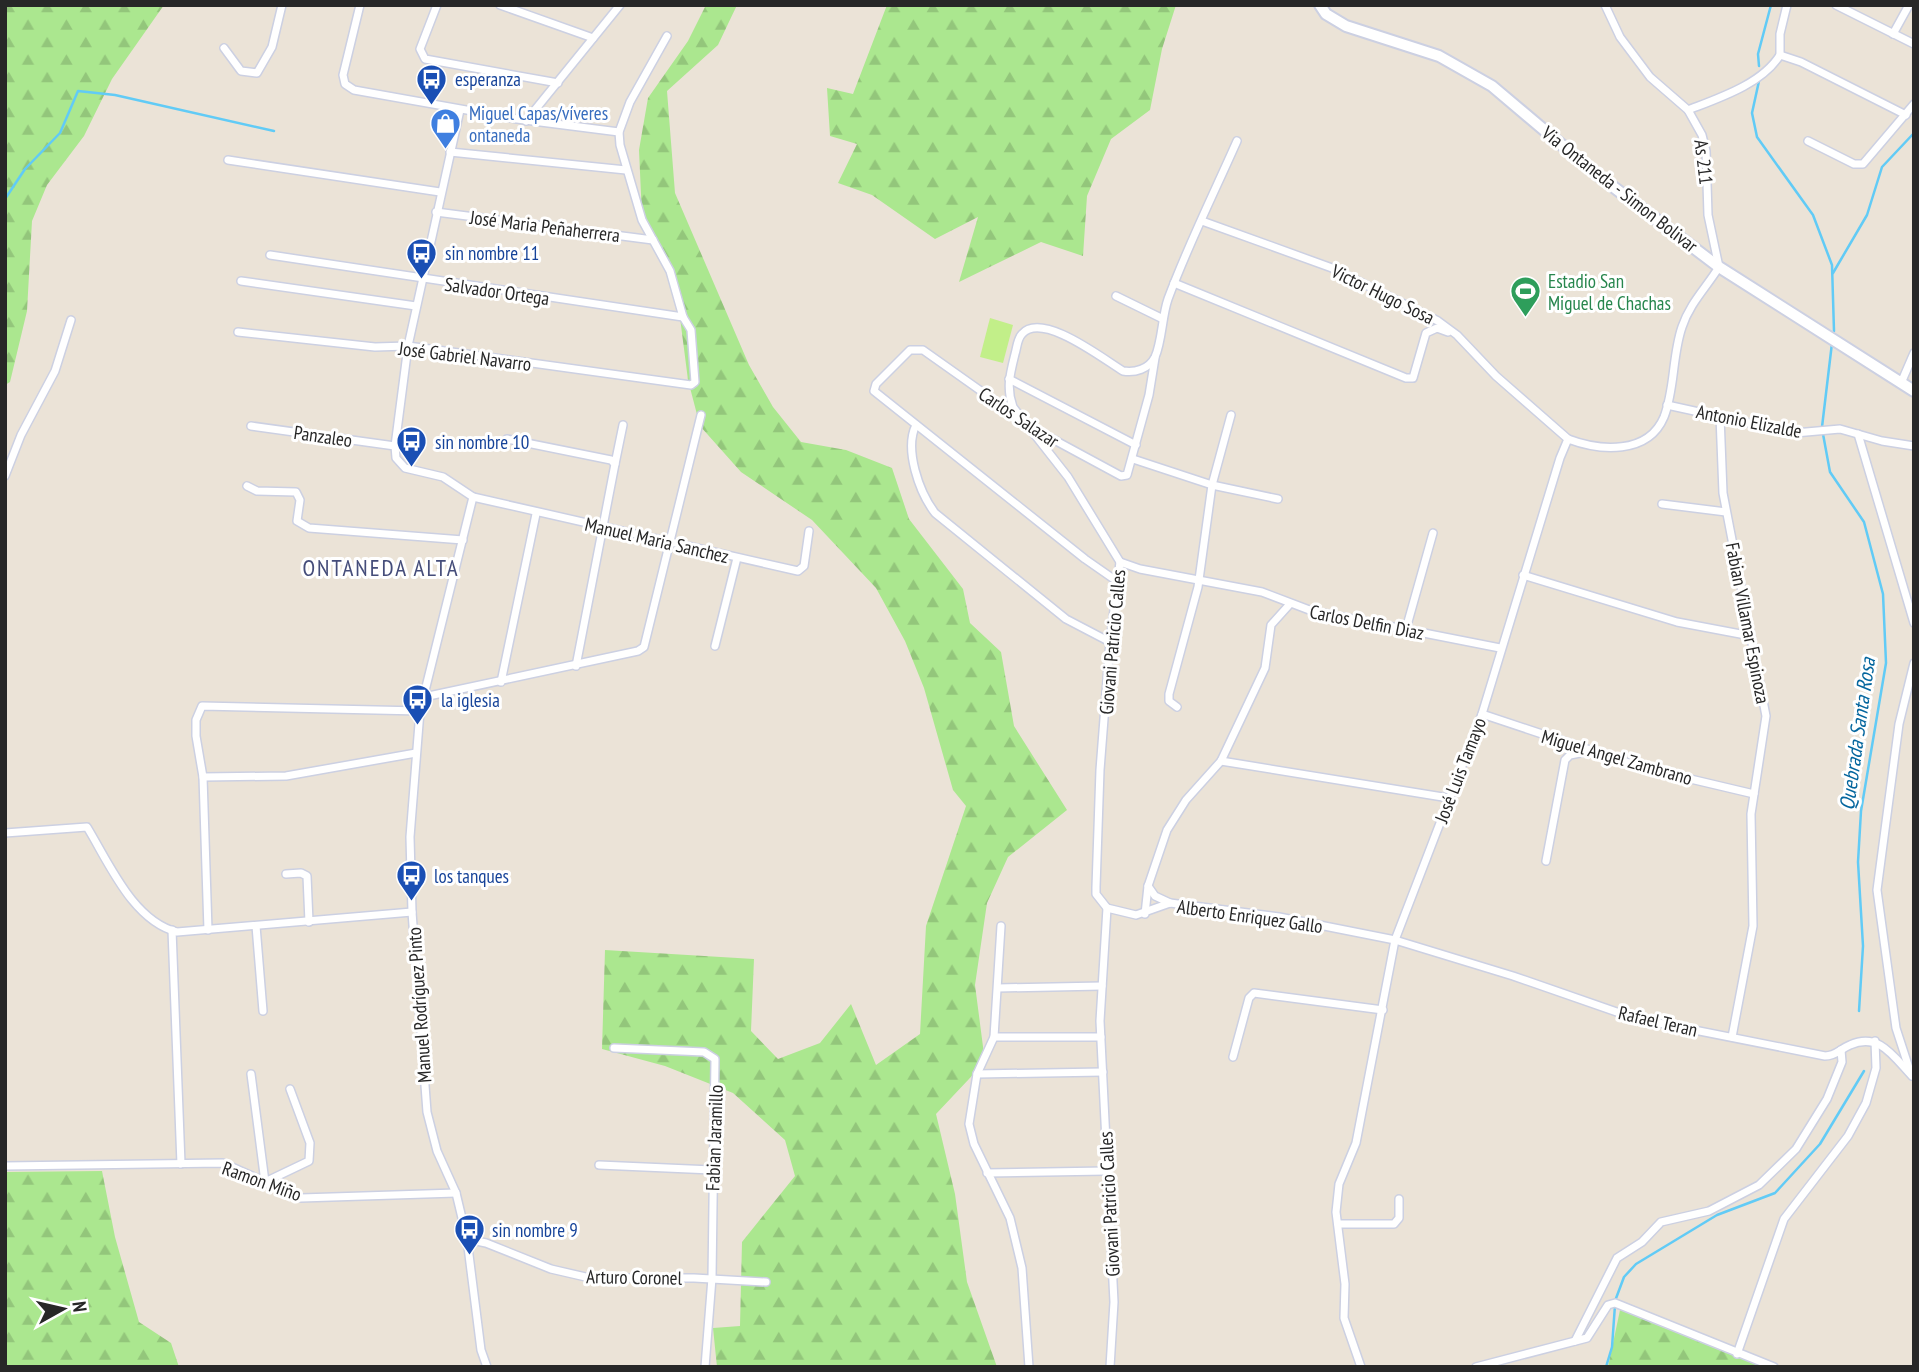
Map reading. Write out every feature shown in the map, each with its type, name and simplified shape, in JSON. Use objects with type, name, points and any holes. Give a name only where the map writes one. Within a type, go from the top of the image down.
[{"type":"street","points":[[224,48],[241,71],[257,73],[272,47],[282,5]]},
{"type":"street","points":[[360,5],[343,75],[345,84],[354,90],[526,121],[619,132]]},
{"type":"street","points":[[437,5],[419,49],[425,59],[558,83]]},
{"type":"street","points":[[500,5],[593,38]]},
{"type":"street","points":[[526,121],[620,5]]},
{"type":"street","name":"Via Ontaneda - Simon Bolivar","points":[[1320,5],[1326,14],[1346,26],[1439,56],[1483,80],[1595,173],[1719,267],[1914,391]]},
{"type":"street","name":"As 211","points":[[1605,5],[1620,37],[1650,77],[1688,110],[1702,135],[1706,151],[1708,215],[1719,267]]},
{"type":"street","points":[[1688,110],[1716,100],[1765,73],[1780,55],[1780,34],[1787,5]]},
{"type":"street","points":[[1893,34],[1909,5]]},
{"type":"street","points":[[1840,6],[1914,44]]},
{"type":"street","points":[[667,36],[630,102],[619,132],[626,170],[642,220],[674,279],[683,317]]},
{"type":"street","points":[[1780,55],[1801,62],[1906,115]]},
{"type":"street","points":[[1808,142],[1854,164],[1863,164],[1914,104]]},
{"type":"street","points":[[460,110],[408,346],[395,446],[396,458],[405,468],[443,477],[473,497]]},
{"type":"street","points":[[1237,141],[1161,318],[1133,459],[1212,485],[1278,499]]},
{"type":"street","points":[[450,152],[626,170]]},
{"type":"street","points":[[228,160],[440,192]]},
{"type":"street","name":"José Maria Peñaherrera","points":[[436,212],[653,240]]},
{"type":"street","name":"Victor Hugo Sosa","points":[[1202,220],[1332,268],[1416,308],[1457,335],[1496,376],[1568,439]]},
{"type":"street","name":"Salvador Ortega","points":[[270,255],[422,280],[683,317]]},
{"type":"street","points":[[1568,439],[1599,446],[1632,446],[1645,440],[1658,427],[1667,405],[1675,354],[1688,311],[1719,267]]},
{"type":"street","points":[[241,281],[416,306]]},
{"type":"street","points":[[1174,284],[1406,378],[1413,378],[1417,372],[1426,333],[1437,328],[1457,335]]},
{"type":"street","points":[[1116,296],[1161,318]]},
{"type":"street","name":"José Gabriel Navarro","points":[[238,332],[375,346],[408,346],[691,385],[696,379],[695,355],[691,330],[683,317]]},
{"type":"street","points":[[5,477],[21,435],[55,371],[71,320]]},
{"type":"street","name":"Giovani Patricio Calles","points":[[1110,1367],[1114,1302],[1101,1037],[1107,908],[1096,894],[1096,887],[1100,769],[1110,642],[1120,562],[1068,477],[1013,407],[1007,394],[1019,339],[1023,332],[1033,328],[1057,331],[1123,371],[1135,373],[1155,357]]},
{"type":"street","name":"Carlos Salazar","points":[[916,425],[874,391],[876,384],[909,349],[923,350],[1031,427],[1102,467],[1121,476],[1127,475],[1133,459]]},
{"type":"street","points":[[1901,383],[1914,353]]},
{"type":"street","points":[[1009,379],[1136,445]]},
{"type":"street","name":"Antonio Elizalde","points":[[1667,405],[1795,433],[1840,429],[1914,446]]},
{"type":"street","points":[[424,697],[638,651],[648,640],[701,415]]},
{"type":"street","points":[[1177,707],[1169,701],[1169,694],[1198,581],[1212,485],[1231,415]]},
{"type":"street","name":"Fabian Villamar Espinoza","points":[[1720,416],[1721,472],[1726,512],[1766,716],[1751,825],[1755,893],[1753,926],[1732,1037]]},
{"type":"street","points":[[576,666],[613,462],[623,425]]},
{"type":"street","points":[[1110,642],[1066,619],[934,513],[926,498],[912,454],[910,439],[916,425],[1118,582]]},
{"type":"street","name":"Panzaleo","points":[[251,426],[395,446]]},
{"type":"street","points":[[1858,434],[1914,624]]},
{"type":"street","points":[[507,439],[613,462]]},
{"type":"street","name":"José Luis Tamayo","points":[[1361,1367],[1345,1318],[1345,1284],[1338,1224],[1339,1184],[1356,1143],[1395,940],[1482,714],[1500,648],[1568,439]]},
{"type":"street","points":[[247,486],[257,491],[296,492],[300,500],[297,521],[309,528],[463,540]]},
{"type":"street","name":"Manuel Maria Sanchez","points":[[473,497],[536,514],[800,571],[804,566],[809,531]]},
{"type":"street","name":"Manuel Rodríguez Pinto","points":[[473,497],[420,711],[410,837],[411,912],[427,1112],[437,1152],[456,1193],[467,1239],[481,1350],[487,1367]]},
{"type":"street","points":[[1662,504],[1726,512]]},
{"type":"street","points":[[501,682],[536,514]]},
{"type":"street","points":[[1406,629],[1433,533]]},
{"type":"street","points":[[715,646],[737,558]]},
{"type":"street","points":[[1120,562],[1198,581],[1262,592],[1289,605]]},
{"type":"street","points":[[1523,575],[1676,622],[1751,636]]},
{"type":"street","name":"Carlos Delfin Diaz","points":[[1145,914],[1148,886],[1167,830],[1186,800],[1221,761],[1265,668],[1272,625],[1289,605],[1500,648]]},
{"type":"street","points":[[1913,1077],[1896,1028],[1877,890],[1899,724],[1914,663]]},
{"type":"street","points":[[208,930],[203,778],[196,720],[202,706],[420,711]]},
{"type":"street","name":"Miguel Angel Zambrano","points":[[1482,714],[1644,768],[1754,793]]},
{"type":"street","points":[[1546,861],[1565,760],[1570,755],[1591,751]]},
{"type":"street","points":[[203,778],[286,775],[416,753]]},
{"type":"street","points":[[1221,761],[1449,799]]},
{"type":"street","points":[[5,833],[88,827],[134,901],[162,926],[172,930],[208,930],[411,912]]},
{"type":"street","points":[[286,874],[301,873],[307,876],[309,922]]},
{"type":"street","points":[[1148,886],[1155,896],[1170,903]]},
{"type":"street","name":"Alberto Enriquez Gallo","points":[[1145,914],[1170,903],[1279,917],[1395,940]]},
{"type":"street","points":[[1107,908],[1145,914]]},
{"type":"street","points":[[256,926],[263,1011]]},
{"type":"street","points":[[1001,926],[994,1037],[976,1074],[969,1124],[987,1173],[1010,1218],[1022,1268],[1029,1367]]},
{"type":"street","points":[[172,930],[181,1164]]},
{"type":"street","name":"Rafael Teran","points":[[1395,940],[1513,976],[1634,1018],[1825,1056],[1863,1039],[1875,1041]]},
{"type":"street","points":[[998,988],[1102,986]]},
{"type":"street","points":[[1233,1057],[1249,998],[1254,993],[1383,1010]]},
{"type":"street","points":[[994,1037],[1101,1037]]},
{"type":"street","points":[[1875,1041],[1885,1047],[1913,1077]]},
{"type":"street","points":[[1737,1354],[1784,1219],[1848,1136],[1866,1102],[1876,1068],[1875,1041]]},
{"type":"street","name":"Fabian Jaramillo","points":[[614,1048],[704,1052],[715,1059],[712,1278],[705,1367]]},
{"type":"street","points":[[1576,1341],[1617,1258],[1642,1242],[1661,1222],[1709,1211],[1759,1185],[1797,1149],[1827,1099],[1842,1062],[1841,1050]]},
{"type":"street","points":[[976,1074],[1103,1072]]},
{"type":"street","points":[[251,1074],[265,1182],[309,1161],[310,1143],[290,1089]]},
{"type":"street","name":"Ramon Miño","points":[[5,1166],[110,1167],[223,1163],[301,1198],[456,1193]]},
{"type":"street","points":[[599,1165],[712,1170]]},
{"type":"street","points":[[987,1173],[1106,1171]]},
{"type":"street","points":[[1338,1224],[1394,1224],[1399,1218],[1399,1199]]},
{"type":"street","name":"Arturo Coronel","points":[[467,1239],[486,1242],[571,1275],[590,1278],[712,1278],[766,1282]]},
{"type":"street","points":[[1476,1367],[1590,1335],[1608,1305],[1615,1303],[1773,1367]]},
{"type":"green space","points":[[5,5],[164,5],[112,79],[84,136],[47,185],[32,221],[27,311],[10,382],[5,385]]},
{"type":"green space","points":[[706,5],[737,5],[718,45],[667,91],[675,193],[749,365],[773,407],[801,442],[846,450],[892,468],[909,519],[963,589],[970,623],[1001,652],[1014,726],[1067,810],[1008,857],[987,903],[975,985],[985,1062],[936,1114],[955,1194],[967,1282],[997,1367],[717,1367],[713,1328],[740,1326],[742,1242],[795,1176],[785,1140],[733,1093],[665,1066],[602,1049],[605,950],[754,959],[751,1031],[778,1059],[820,1043],[851,1004],[876,1065],[920,1034],[926,926],[966,806],[953,790],[924,688],[905,641],[876,588],[812,520],[741,472],[700,426],[688,380],[675,279],[642,217],[639,150],[648,98],[688,41]]},
{"type":"green space","points":[[887,5],[1176,5],[1162,49],[1150,110],[1111,139],[1087,196],[1083,256],[1041,242],[959,282],[978,217],[935,239],[872,195],[838,183],[857,144],[830,136],[827,88],[853,94]]},
{"type":"green space","points":[[990,318],[1013,325],[1003,363],[980,357]]},
{"type":"green space","points":[[102,1171],[115,1237],[139,1322],[171,1343],[179,1367],[5,1367],[5,1172]]},
{"type":"green space","points":[[1620,1310],[1762,1367],[1608,1367]]},
{"type":"waterway","name":"Quebrada Santa Rosa","points":[[1759,66],[1758,54],[1771,5]]},
{"type":"waterway","name":"Quebrada Santa Rosa","points":[[1759,81],[1752,113],[1757,137],[1813,215],[1832,265],[1834,331]]},
{"type":"waterway","points":[[5,199],[25,169],[60,133],[78,91],[115,95],[274,131]]},
{"type":"waterway","points":[[1833,273],[1867,215],[1882,167],[1914,133]]},
{"type":"waterway","points":[[1822,427],[1832,343]]},
{"type":"waterway","name":"Quebrada Santa Rosa","points":[[1823,434],[1830,472],[1864,522],[1883,594],[1886,663],[1861,811],[1858,862],[1863,946],[1859,1011]]},
{"type":"waterway","name":"Quebrada Santa Rosa","points":[[1615,1301],[1624,1277],[1636,1264],[1717,1215],[1775,1193],[1820,1144],[1864,1071]]},
{"type":"waterway","name":"Quebrada Santa Rosa","points":[[1606,1367],[1612,1347],[1615,1305]]},
{"type":"place","name":"esperanza","points":[[432,106]]},
{"type":"place","name":"Miguel Capas/víveres ontaneda","points":[[446,151]]},
{"type":"place","name":"sin nombre 11","points":[[422,280]]},
{"type":"place","name":"Estadio San Miguel de Chachas","points":[[1525,319]]},
{"type":"place","name":"sin nombre 10","points":[[412,469]]},
{"type":"place","name":"la iglesia","points":[[418,727]]},
{"type":"place","name":"los tanques","points":[[411,903]]},
{"type":"place","name":"sin nombre 9","points":[[469,1257]]},
{"type":"district","name":"ONTANEDA ALTA","points":[[381,567]]}]
